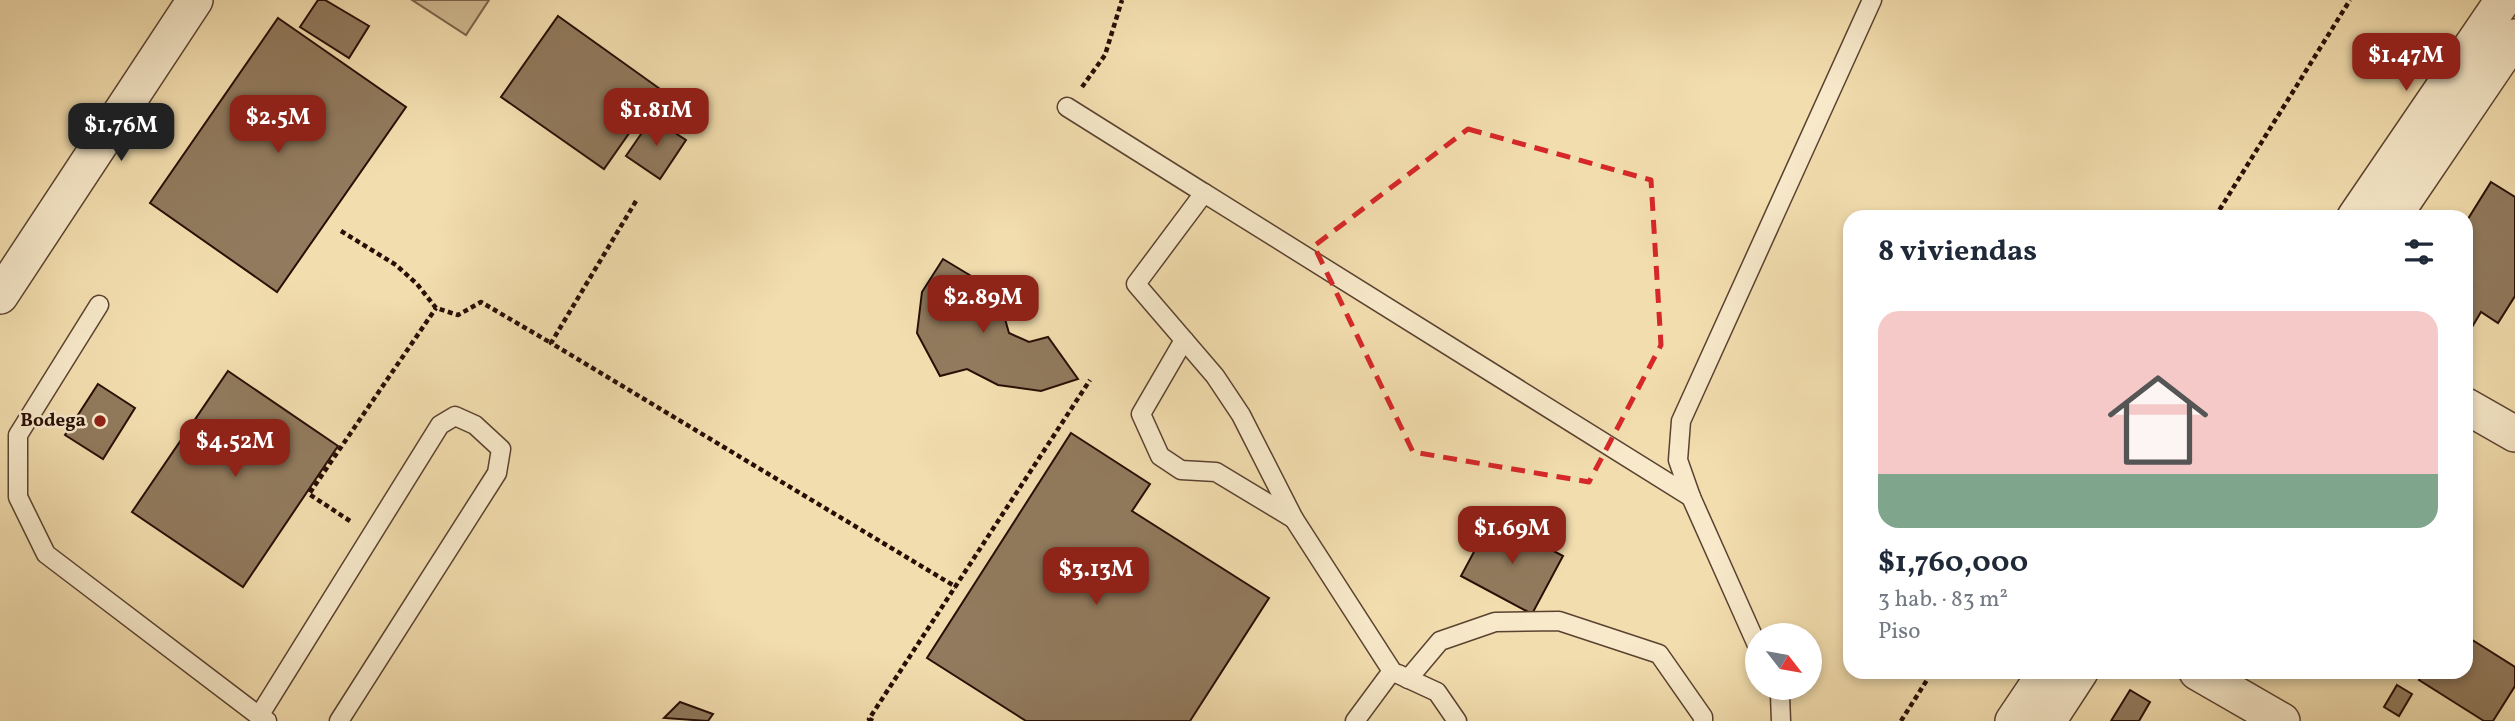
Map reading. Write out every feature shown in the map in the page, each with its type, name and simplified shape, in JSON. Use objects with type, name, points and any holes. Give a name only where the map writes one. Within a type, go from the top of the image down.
[{"type":"street","points":[[0,296],[195,0]]},
{"type":"street","points":[[2361,210],[2503,0]]},
{"type":"street","points":[[2398,210],[2515,37]]},
{"type":"street","points":[[2473,410],[2515,434]]},
{"type":"street","points":[[2013,721],[2041,679]]},
{"type":"street","points":[[2048,721],[2075,679]]},
{"type":"street","points":[[2209,679],[2282,721]]},
{"type":"lane","points":[[1747,623],[1691,497],[1678,460],[1681,421],[1872,0]]},
{"type":"lane","points":[[1067,107],[1691,497]]},
{"type":"lane","points":[[1204,193],[1136,284],[1215,376],[1241,415],[1294,519],[1400,675],[1437,692],[1457,721]]},
{"type":"lane","points":[[99,305],[18,435],[18,497],[46,554],[263,718],[440,425],[455,416],[475,425],[501,449],[497,473],[339,721]]},
{"type":"lane","points":[[1184,340],[1141,414],[1160,456],[1181,471],[1216,472],[1294,519]]},
{"type":"lane","points":[[1355,721],[1400,675],[1440,641],[1495,622],[1559,621],[1659,654],[1703,717],[1703,721]]},
{"type":"lane","points":[[1780,700],[1780,721]]},
{"type":"path","points":[[1067,107],[1105,55],[1122,0]]},
{"type":"path","points":[[2219,210],[2350,0]]},
{"type":"path","points":[[551,343],[636,201]]},
{"type":"path","points":[[341,231],[396,265],[436,307],[458,316],[481,302],[956,587]]},
{"type":"path","points":[[372,535],[309,494],[436,307]]},
{"type":"path","points":[[873,721],[869,719],[1090,380]]},
{"type":"path","points":[[1901,721],[1928,679]]},
{"type":"highlighted area","points":[[1468,129],[1651,180],[1661,345],[1589,482],[1413,452],[1314,246]]},
{"type":"shaded area","points":[[412,0],[489,0],[466,35]]},
{"type":"building","points":[[318,0],[325,0],[369,26],[349,58],[300,27]]},
{"type":"building","points":[[558,16],[660,89],[604,169],[501,97]]},
{"type":"building","points":[[278,18],[406,107],[277,292],[150,203]]},
{"type":"building","points":[[652,118],[686,140],[660,179],[626,156]]},
{"type":"building","points":[[2491,182],[2515,197],[2515,296],[2498,323],[2481,312],[2473,325],[2473,211]]},
{"type":"building","points":[[943,259],[1016,303],[1005,319],[1009,333],[1029,342],[1048,337],[1078,379],[1041,391],[998,385],[967,369],[940,376],[917,333],[922,292]]},
{"type":"building","points":[[228,371],[338,446],[243,587],[132,512]]},
{"type":"building","name":"Bodega","points":[[98,384],[135,408],[103,459],[65,435]]},
{"type":"building","points":[[1071,433],[1150,484],[1132,511],[1269,598],[1190,721],[1026,721],[927,658]]},
{"type":"building","points":[[1492,518],[1563,556],[1532,614],[1461,576]]},
{"type":"building","points":[[2473,640],[2515,667],[2515,686],[2493,721],[2484,721],[2419,680],[2473,679]]},
{"type":"building","points":[[2397,685],[2412,694],[2399,716],[2384,707]]},
{"type":"building","points":[[2130,690],[2150,702],[2139,721],[2111,721]]},
{"type":"building","points":[[680,702],[713,714],[708,721],[664,718]]},
{"type":"place","name":"Bodega","points":[[100,421]]}]
